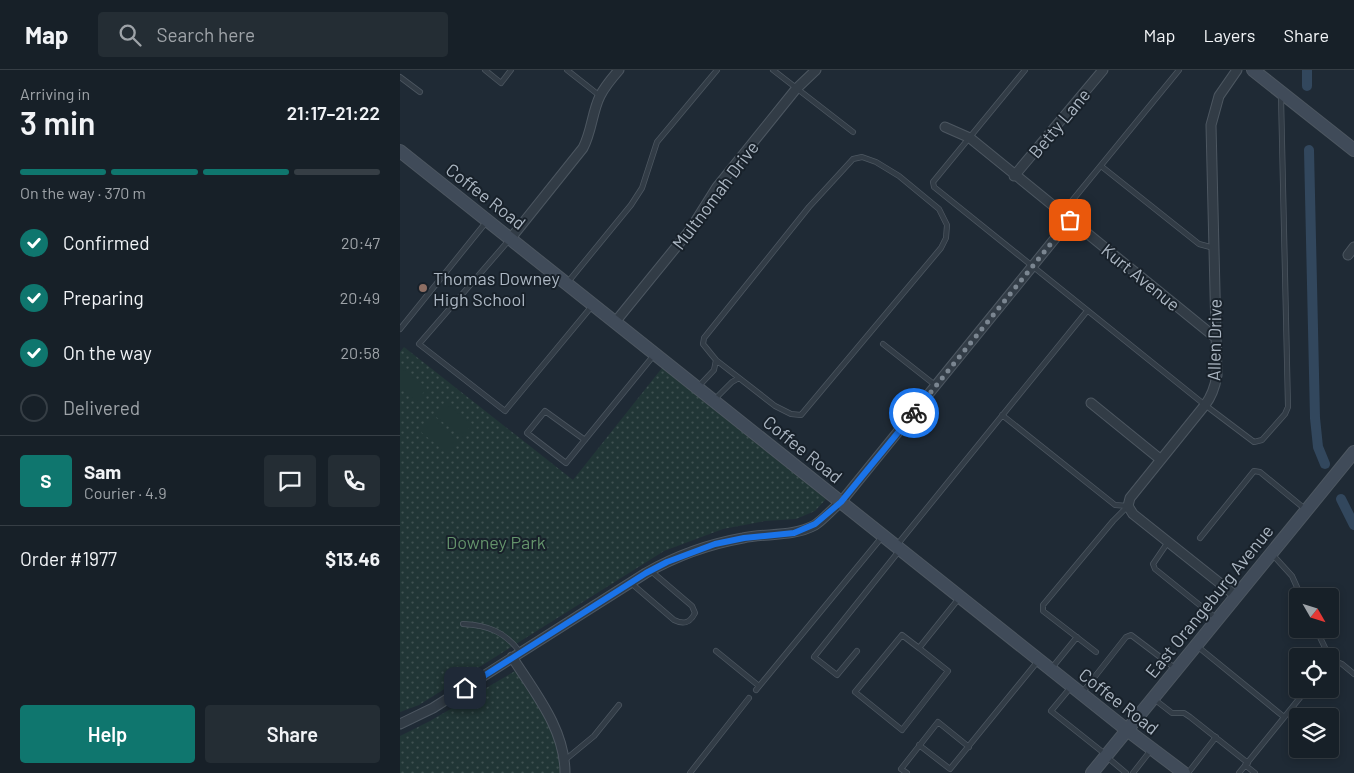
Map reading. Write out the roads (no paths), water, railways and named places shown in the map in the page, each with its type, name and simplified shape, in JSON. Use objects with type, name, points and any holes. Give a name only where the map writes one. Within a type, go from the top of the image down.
[{"type":"main road","points":[[1253,70],[1354,150]]},
{"type":"main road","name":"Coffee Road","points":[[400,151],[616,321],[1127,730],[1184,773]]},
{"type":"main road","name":"East Orangeburg Avenue","points":[[1092,773],[1353,454]]},
{"type":"street","points":[[511,238],[583,148],[600,96],[619,70]]},
{"type":"street","name":"Multnomah Drive","points":[[616,321],[690,230],[717,188],[796,89],[816,70]]},
{"type":"street","name":"Betty Lane","points":[[1014,176],[1103,70]]},
{"type":"street","name":"Allen Drive","points":[[1128,506],[1130,498],[1205,405],[1216,385],[1211,125],[1219,96],[1237,70]]},
{"type":"street","name":"Kurt Avenue","points":[[945,127],[970,138],[1014,176],[1216,338]]},
{"type":"street","points":[[400,724],[433,708],[650,570],[715,544],[744,538],[794,533],[815,524],[841,502],[1034,267],[1070,220]]},
{"type":"street","points":[[1348,255],[1354,247]]},
{"type":"street","points":[[1091,403],[1160,459]]},
{"type":"street","points":[[1128,506],[1133,514],[1236,596]]},
{"type":"street","points":[[516,655],[559,736],[565,760],[565,773]]},
{"type":"lane","points":[[485,70],[501,83],[511,70]]},
{"type":"lane","points":[[567,70],[600,96]]},
{"type":"lane","points":[[568,283],[631,205],[642,188],[657,142],[718,70]]},
{"type":"lane","points":[[773,70],[796,89],[808,95],[853,132]]},
{"type":"lane","points":[[1025,70],[933,182],[934,187],[1205,405],[1254,442],[1262,440],[1285,414],[1288,407],[1281,92]]},
{"type":"lane","points":[[1062,214],[1179,70]]},
{"type":"lane","points":[[400,77],[420,92]]},
{"type":"lane","points":[[862,157],[876,162],[899,176],[939,209],[947,225],[946,238],[942,248],[801,415],[791,414],[775,406],[739,378],[716,360],[703,344],[704,338],[709,329],[809,207],[853,159],[862,157]]},
{"type":"lane","points":[[1101,166],[1199,244],[1214,248]]},
{"type":"lane","points":[[400,329],[488,220]]},
{"type":"lane","points":[[511,238],[419,344],[505,412],[594,304]]},
{"type":"lane","points":[[857,651],[837,675],[814,657],[1002,415],[1088,311]]},
{"type":"lane","points":[[883,344],[936,386]]},
{"type":"lane","points":[[585,440],[545,411],[527,433],[566,463],[585,440],[656,353]]},
{"type":"lane","points":[[698,387],[714,370],[716,360]]},
{"type":"lane","points":[[714,400],[732,382],[739,378]]},
{"type":"lane","points":[[1002,415],[1115,505],[1128,506]]},
{"type":"lane","points":[[1200,538],[1254,471],[1260,472],[1306,510]]},
{"type":"lane","points":[[1096,652],[1043,611],[1043,606],[1112,520],[1128,506]]},
{"type":"lane","points":[[716,651],[757,688],[883,536]]},
{"type":"lane","points":[[1168,542],[1153,564],[1155,569],[1217,619]]},
{"type":"lane","points":[[1271,553],[1292,576],[1297,588]]},
{"type":"lane","points":[[630,582],[674,620],[680,623],[687,623],[695,613],[692,606],[650,570]]},
{"type":"lane","points":[[919,648],[960,597]]},
{"type":"lane","points":[[464,624],[489,627],[508,640],[516,655]]},
{"type":"lane","points":[[902,635],[919,648],[948,671],[902,730],[855,692],[902,635]]},
{"type":"lane","points":[[1126,773],[1051,710],[1077,690],[1126,637],[1131,635],[1176,669]]},
{"type":"lane","points":[[1051,669],[1077,637]]},
{"type":"lane","points":[[1196,645],[1284,717]]},
{"type":"lane","points":[[920,746],[950,770],[1039,660]]},
{"type":"lane","points":[[1339,663],[1354,674]]},
{"type":"lane","points":[[690,773],[749,698]]},
{"type":"lane","points":[[1153,698],[1172,713],[1184,714],[1190,717],[1216,737],[1255,773]]},
{"type":"lane","points":[[1239,773],[1300,698]]},
{"type":"lane","points":[[565,760],[588,742],[619,705]]},
{"type":"lane","points":[[906,773],[901,768],[938,722],[969,746]]},
{"type":"lane","points":[[1188,773],[1216,737]]},
{"type":"lane","points":[[1133,773],[1152,749]]},
{"type":"waterway","points":[[1307,70],[1307,86]]},
{"type":"waterway","points":[[1309,150],[1315,418],[1318,447],[1325,464]]},
{"type":"waterway","points":[[1341,499],[1354,525]]},
{"type":"place","name":"Thomas Downey High School","points":[[423,288]]},
{"type":"park label","name":"Downey Park","points":[[496,542]]}]
